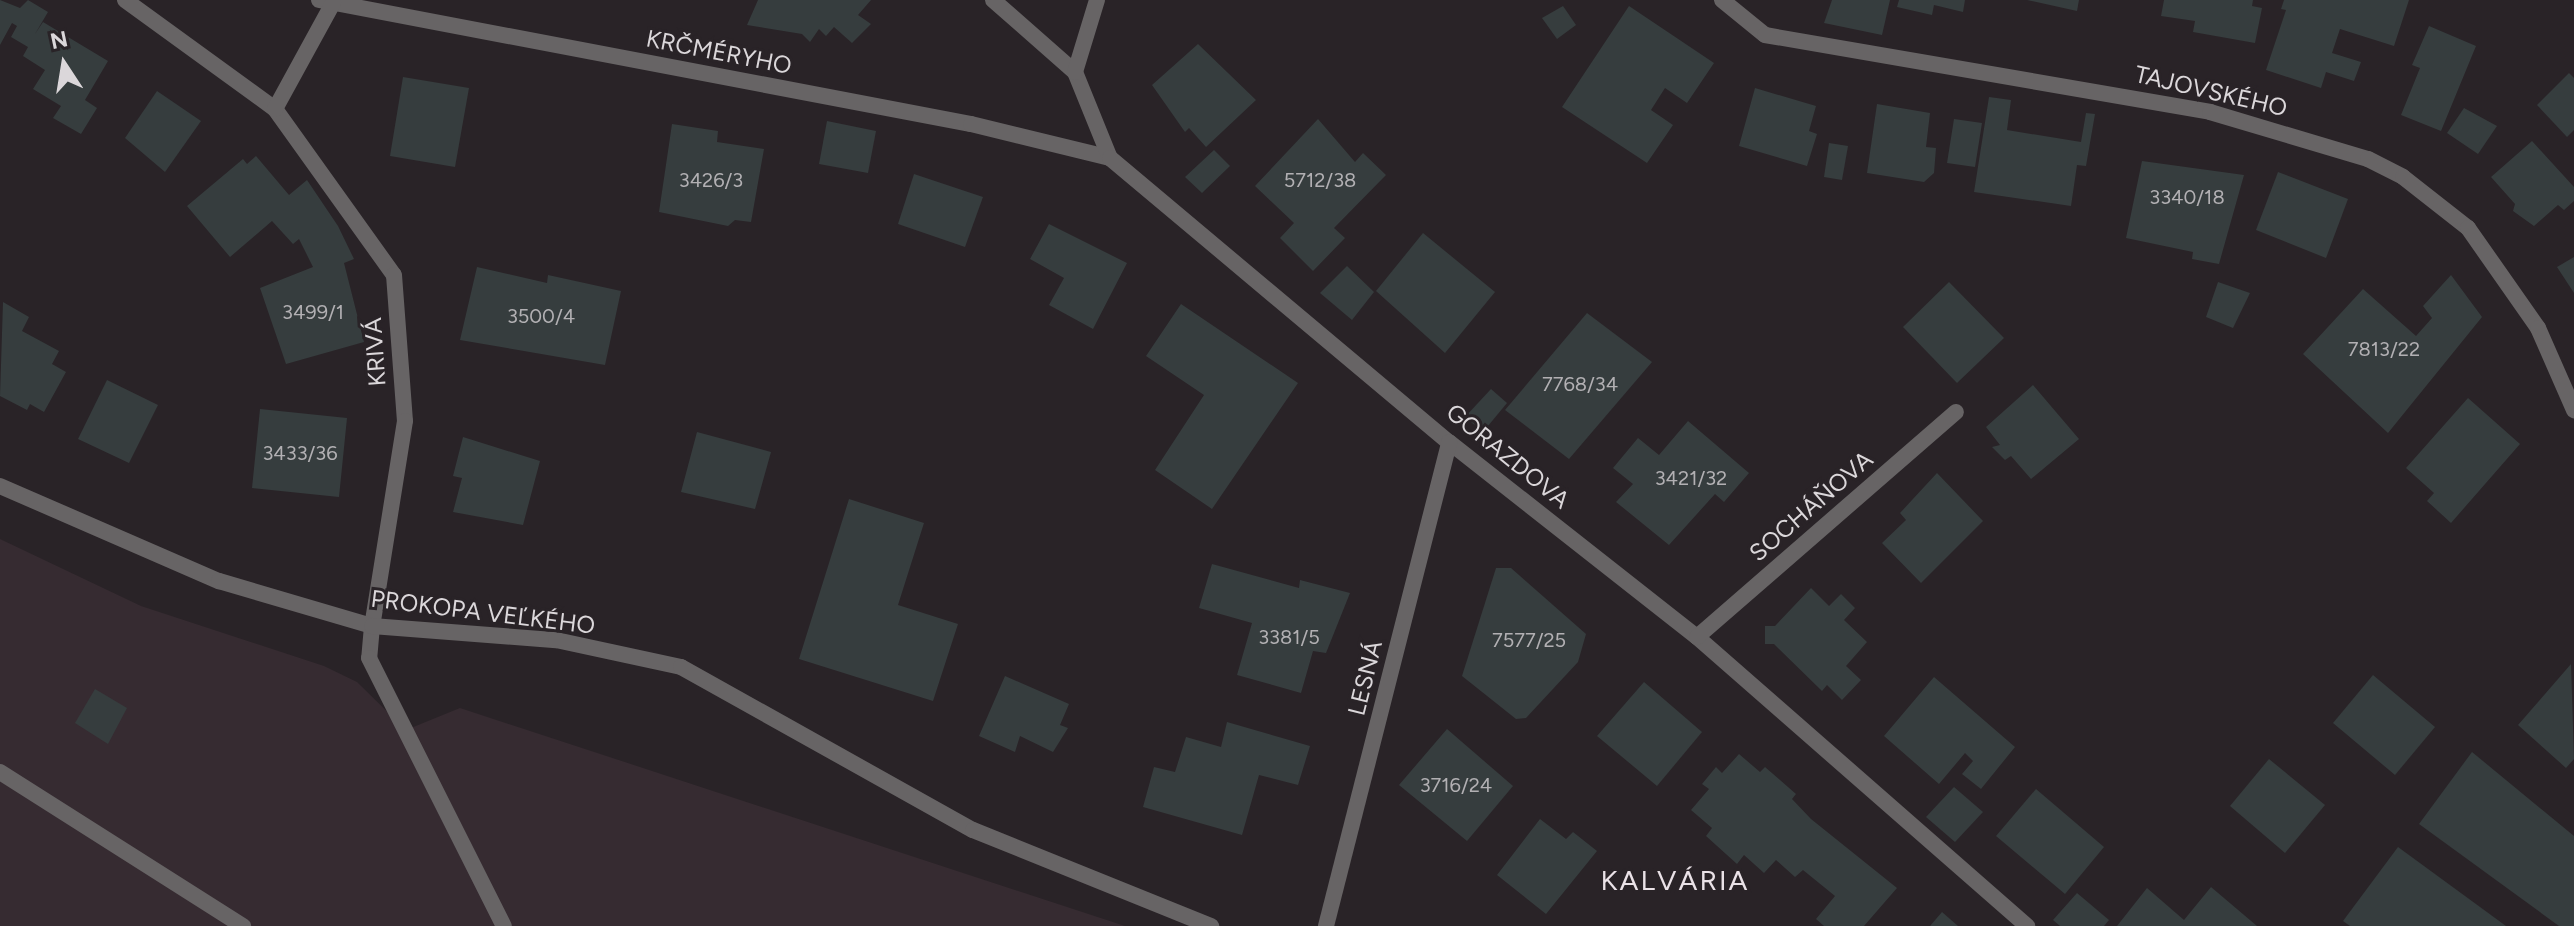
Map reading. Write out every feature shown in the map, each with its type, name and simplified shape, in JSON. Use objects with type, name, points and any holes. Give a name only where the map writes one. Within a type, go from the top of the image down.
[{"type":"street","points":[[125,0],[275,109],[326,2]]},
{"type":"street","name":"GORAZDOVA","points":[[993,0],[1075,72],[1110,158],[1449,442],[1697,637],[2027,926]]},
{"type":"street","points":[[1075,72],[1097,0]]},
{"type":"street","name":"TAJOVSKÉHO","points":[[1722,0],[1765,35],[2210,112],[2368,159],[2403,177],[2468,228],[2538,328],[2574,410]]},
{"type":"street","name":"KRČMÉRYHO","points":[[326,2],[971,124],[1110,158]]},
{"type":"street","name":"KRIVÁ","points":[[275,109],[394,275],[405,421],[369,658],[504,926]]},
{"type":"street","name":"SOCHÁŇOVA","points":[[1697,637],[1956,412]]},
{"type":"street","name":"LESNÁ","points":[[1326,926],[1449,442]]},
{"type":"street","name":"PROKOPA VEĽKÉHO","points":[[0,486],[219,581],[372,626],[556,640],[681,667],[973,830],[1211,926]]},
{"type":"street","points":[[0,772],[243,926]]},
{"type":"shaded area","points":[[0,539],[141,606],[324,666],[357,682],[406,730],[460,708],[1125,926],[0,926]]},
{"type":"building","points":[[0,0],[20,8],[28,0],[48,12],[35,34],[43,22],[108,61],[85,100],[97,108],[81,134],[53,118],[61,106],[33,89],[45,70],[23,56],[28,47],[11,37],[17,26],[12,23],[0,45]]},
{"type":"building","points":[[758,0],[871,0],[858,15],[871,24],[852,43],[834,27],[826,36],[819,29],[810,42],[802,34],[747,25]]},
{"type":"building","points":[[1832,0],[1890,0],[1882,35],[1824,23]]},
{"type":"building","points":[[1899,0],[1965,0],[1963,12],[1934,5],[1932,15],[1897,7]]},
{"type":"building","points":[[2027,0],[2079,0],[2077,11]]},
{"type":"building","points":[[2164,0],[2253,0],[2252,6],[2262,8],[2255,43],[2193,32],[2195,21],[2161,16]]},
{"type":"building","points":[[2284,0],[2409,0],[2394,46],[2340,29],[2332,53],[2361,62],[2354,81],[2326,72],[2321,88],[2266,70],[2286,10],[2281,9]]},
{"type":"building","points":[[1563,6],[1576,25],[1557,39],[1542,18]]},
{"type":"building","points":[[1629,6],[1714,63],[1687,103],[1665,88],[1651,110],[1673,125],[1647,163],[1562,107]]},
{"type":"building","points":[[2429,26],[2476,46],[2441,131],[2401,115],[2420,68],[2412,65]]},
{"type":"building","points":[[1198,44],[1256,100],[1206,147],[1189,128],[1185,132],[1152,85]]},
{"type":"building","points":[[2569,73],[2574,78],[2574,130],[2567,137],[2537,105]]},
{"type":"building","points":[[403,77],[469,88],[455,167],[390,156]]},
{"type":"building","points":[[1755,88],[1816,106],[1809,131],[1817,134],[1807,166],[1739,146]]},
{"type":"building","points":[[157,91],[201,121],[165,172],[125,138]]},
{"type":"building","points":[[1989,97],[2011,100],[2007,130],[2081,142],[2086,113],[2095,114],[2086,166],[2077,165],[2071,206],[1974,192]]},
{"type":"building","points":[[1877,104],[1930,113],[1926,147],[1936,148],[1934,173],[1924,182],[1867,173]]},
{"type":"building","points":[[2464,108],[2497,126],[2478,154],[2447,133]]},
{"type":"building","points":[[1318,119],[1355,162],[1363,153],[1386,175],[1334,228],[1345,238],[1313,271],[1280,238],[1294,223],[1255,186]]},
{"type":"building","points":[[1954,119],[1982,123],[1975,167],[1947,163]]},
{"type":"building","points":[[827,121],[876,131],[868,173],[819,164]]},
{"type":"building","points":[[672,124],[718,131],[717,142],[764,149],[751,222],[735,220],[728,226],[659,212]]},
{"type":"building","points":[[2532,141],[2574,187],[2574,201],[2564,210],[2558,205],[2534,226],[2513,211],[2515,204],[2491,177]]},
{"type":"building","points":[[1829,143],[1848,146],[1842,180],[1824,177]]},
{"type":"building","points":[[1214,150],[1230,166],[1202,193],[1185,177]]},
{"type":"building","points":[[256,156],[289,195],[307,180],[338,226],[354,259],[344,263],[364,342],[286,364],[260,288],[313,267],[299,239],[293,244],[272,221],[230,257],[187,206],[243,159],[247,164]]},
{"type":"building","points":[[2142,161],[2244,175],[2219,264],[2192,259],[2193,252],[2126,238]]},
{"type":"building","points":[[2278,172],[2348,199],[2326,258],[2256,230]]},
{"type":"building","points":[[914,174],[983,197],[965,247],[898,224]]},
{"type":"building","points":[[1049,224],[1127,263],[1093,329],[1049,305],[1064,278],[1030,259]]},
{"type":"building","points":[[1423,233],[1495,292],[1445,353],[1376,291]]},
{"type":"building","points":[[2574,257],[2574,293],[2557,267]]},
{"type":"building","points":[[1347,266],[1374,292],[1352,320],[1320,293]]},
{"type":"building","points":[[477,267],[547,283],[548,275],[621,291],[605,365],[460,340]]},
{"type":"building","points":[[2451,275],[2482,317],[2388,433],[2303,354],[2363,289],[2416,336],[2432,318],[2423,306]]},
{"type":"building","points":[[1949,282],[2004,338],[1957,383],[1903,327]]},
{"type":"building","points":[[2218,282],[2250,293],[2233,328],[2206,317]]},
{"type":"building","points":[[3,302],[29,317],[22,331],[59,351],[52,364],[66,372],[44,412],[30,404],[27,410],[0,396]]},
{"type":"building","points":[[1181,304],[1298,383],[1212,509],[1155,470],[1204,395],[1146,356]]},
{"type":"building","points":[[1587,313],[1652,362],[1569,459],[1505,410]]},
{"type":"building","points":[[107,380],[158,405],[129,463],[78,439]]},
{"type":"building","points":[[2033,385],[2079,439],[2031,479],[2011,456],[2005,460],[1992,447],[2000,445],[1986,427]]},
{"type":"building","points":[[1491,389],[1507,403],[1483,432],[1465,417]]},
{"type":"building","points":[[2468,398],[2520,444],[2451,523],[2427,501],[2434,493],[2406,468]]},
{"type":"building","points":[[260,409],[347,418],[339,497],[252,488]]},
{"type":"building","points":[[1688,421],[1749,473],[1724,502],[1715,494],[1669,545],[1616,502],[1633,484],[1613,468],[1638,438],[1659,455]]},
{"type":"building","points":[[697,432],[771,452],[755,509],[681,492]]},
{"type":"building","points":[[463,437],[540,461],[523,525],[453,512],[462,478],[453,476]]},
{"type":"building","points":[[1937,473],[1983,521],[1921,583],[1882,543],[1906,520],[1900,513]]},
{"type":"building","points":[[849,499],[924,523],[898,605],[958,624],[933,701],[799,659]]},
{"type":"building","points":[[1212,564],[1299,588],[1300,580],[1350,593],[1326,653],[1313,651],[1301,693],[1237,675],[1252,623],[1199,608]]},
{"type":"building","points":[[1496,568],[1511,568],[1586,634],[1578,662],[1526,718],[1516,719],[1462,676]]},
{"type":"building","points":[[1811,588],[1829,606],[1841,594],[1855,608],[1844,620],[1867,642],[1846,666],[1861,680],[1842,700],[1827,685],[1822,691],[1774,644],[1765,644],[1765,626],[1775,626]]},
{"type":"building","points":[[2571,664],[2574,759],[2566,768],[2518,725]]},
{"type":"building","points":[[2373,675],[2435,727],[2395,775],[2333,723]]},
{"type":"building","points":[[1005,676],[1069,704],[1060,725],[1068,728],[1053,752],[1020,736],[1015,752],[979,736]]},
{"type":"building","points":[[1934,677],[2015,747],[1981,789],[1962,774],[1973,761],[1965,753],[1939,784],[1884,736]]},
{"type":"building","points":[[1644,682],[1702,732],[1657,786],[1597,736]]},
{"type":"building","points":[[95,689],[127,708],[108,744],[75,723]]},
{"type":"building","points":[[1227,722],[1310,746],[1298,785],[1259,775],[1242,835],[1143,807],[1154,767],[1175,772],[1186,737],[1221,747]]},
{"type":"building","points":[[1447,729],[1513,786],[1467,841],[1399,785]]},
{"type":"building","points":[[2472,752],[2574,836],[2574,926],[2559,926],[2419,824]]},
{"type":"building","points":[[1739,754],[1760,772],[1765,767],[1796,794],[1792,799],[1811,819],[1897,888],[1864,926],[1824,926],[1816,919],[1835,896],[1803,870],[1795,877],[1776,860],[1764,873],[1744,855],[1737,864],[1706,836],[1712,828],[1691,810],[1709,789],[1702,784],[1716,767],[1722,773]]},
{"type":"building","points":[[2269,759],[2325,805],[2285,853],[2230,806]]},
{"type":"building","points":[[1954,787],[1983,812],[1955,842],[1926,817]]},
{"type":"building","points":[[2036,789],[2104,847],[2065,894],[1996,836]]},
{"type":"building","points":[[1540,819],[1566,839],[1573,832],[1597,851],[1546,914],[1497,875]]},
{"type":"building","points":[[2398,847],[2506,926],[2350,926],[2343,921]]},
{"type":"building","points":[[2211,887],[2257,926],[2117,926],[2147,888],[2184,920]]},
{"type":"building","points":[[2077,893],[2109,920],[2104,926],[2060,926],[2053,920]]},
{"type":"building","points":[[1942,912],[1958,926],[1930,926]]},
{"type":"district","name":"KALVÁRIA","points":[[1675,880]]}]
